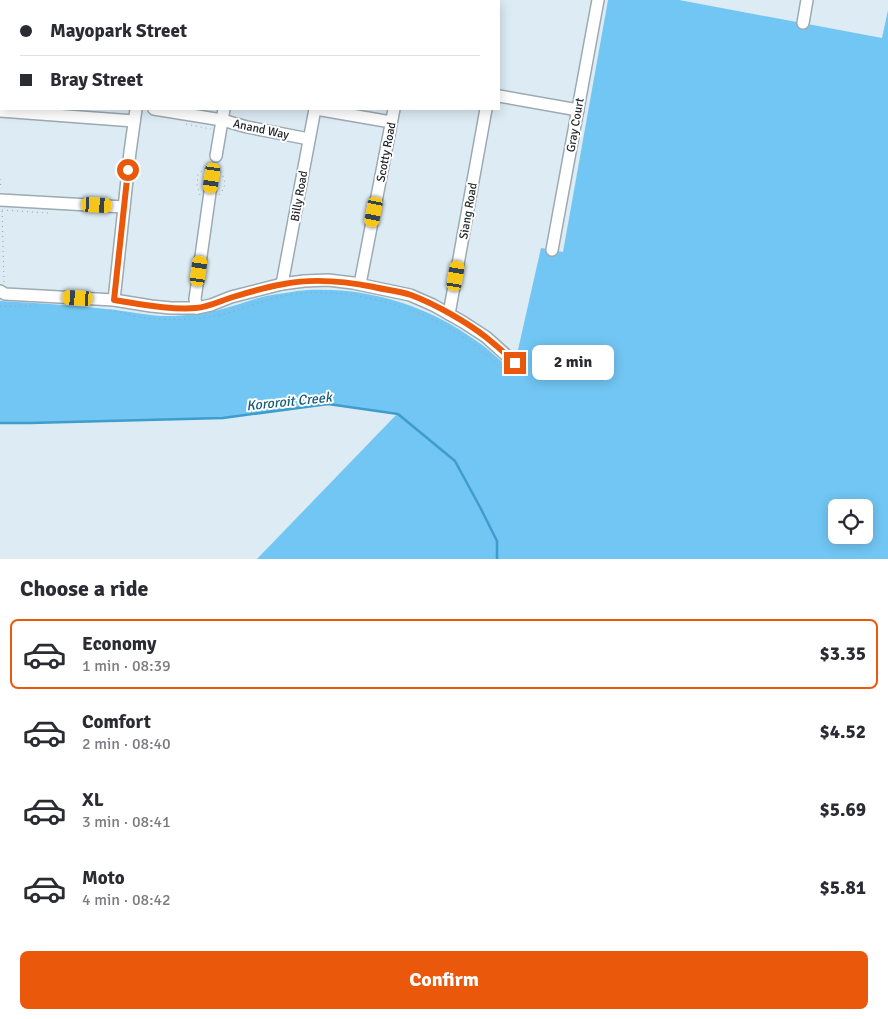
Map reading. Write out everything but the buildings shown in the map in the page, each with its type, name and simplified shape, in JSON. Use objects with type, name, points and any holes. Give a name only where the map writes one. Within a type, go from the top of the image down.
[{"type":"street","name":"Gray Court","points":[[552,250],[598,0]]},
{"type":"street","points":[[803,23],[807,0]]},
{"type":"street","points":[[500,96],[578,110]]},
{"type":"street","points":[[112,305],[136,110]]},
{"type":"street","name":"Anand Way","points":[[160,110],[222,120],[247,127],[309,139]]},
{"type":"street","name":"Billy Road","points":[[282,284],[315,110]]},
{"type":"street","points":[[321,110],[391,122]]},
{"type":"street","name":"Scotty Road","points":[[360,284],[394,110]]},
{"type":"street","name":"Siang Road","points":[[449,314],[486,110]]},
{"type":"street","points":[[0,111],[134,121]]},
{"type":"street","points":[[216,156],[222,120]]},
{"type":"street","points":[[197,308],[195,299],[212,178]]},
{"type":"street","points":[[0,200],[124,207]]},
{"type":"street","points":[[0,291],[5,294],[112,305],[197,308],[282,284],[328,280],[360,284],[410,295],[449,314],[486,337],[515,363]]},
{"type":"path","points":[[181,124],[222,120]]},
{"type":"path","points":[[112,305],[137,316],[171,320],[195,319],[220,315],[266,300],[289,295],[312,292],[340,293],[374,299],[434,320],[482,350],[510,375]]},
{"type":"path","points":[[0,306],[46,306]]},
{"type":"shaded area","points":[[608,0],[679,0],[882,38],[888,10],[888,559],[257,559],[397,414],[328,404],[223,418],[0,423],[0,301],[80,306],[148,315],[174,316],[213,311],[266,296],[298,291],[330,290],[374,295],[417,308],[437,317],[480,344],[513,372],[541,248],[563,252]]},
{"type":"waterway","name":"Kororoit Creek","points":[[0,423],[223,418],[328,404],[398,414],[455,461],[497,541],[497,559]]},
{"type":"route","points":[[128,170],[114,300],[171,308],[197,308],[282,284],[328,280],[353,283],[410,295],[433,306],[486,337],[515,363]]}]
